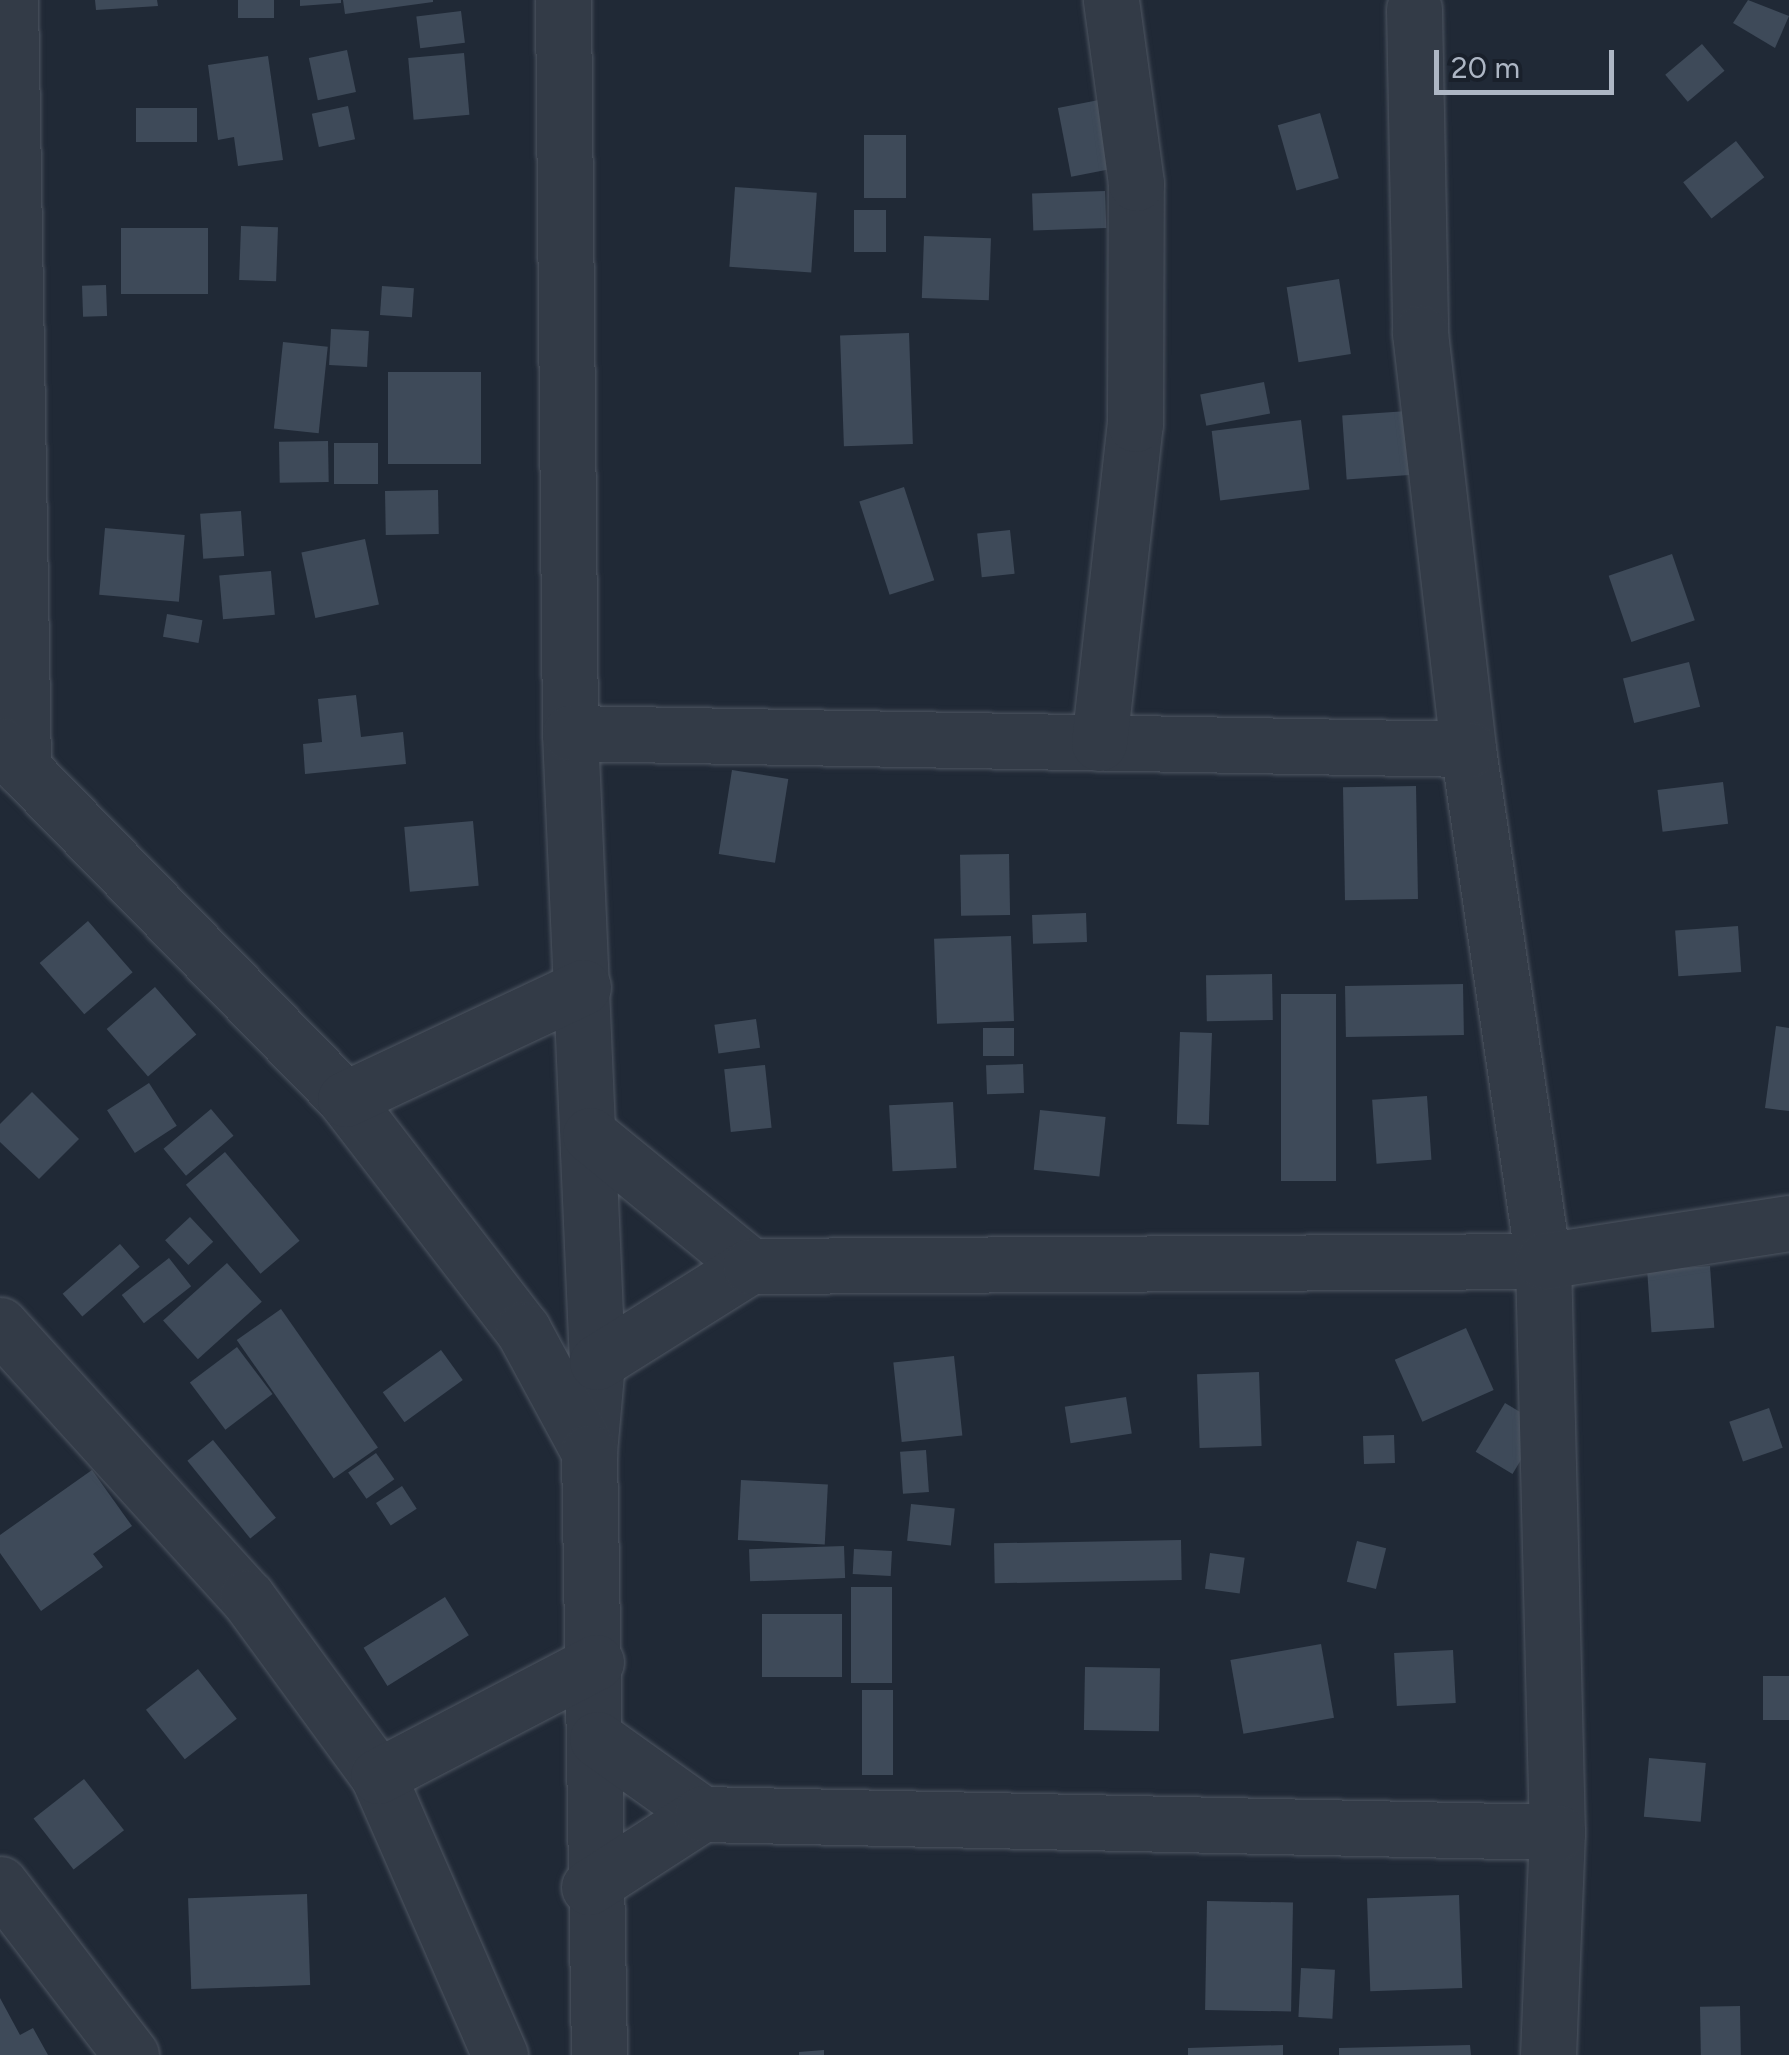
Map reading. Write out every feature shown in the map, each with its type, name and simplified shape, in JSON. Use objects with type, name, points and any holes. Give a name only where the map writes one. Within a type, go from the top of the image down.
[{"type":"street","points":[[10,0],[12,757],[345,1099],[524,1330],[589,1452]]},
{"type":"street","points":[[563,0],[570,733],[597,1362],[589,1452],[597,1738],[589,1886],[599,2055]]},
{"type":"street","points":[[1099,743],[1135,424],[1136,184],[1111,0]]},
{"type":"street","points":[[1414,9],[1420,333],[1468,749],[1543,1261],[1557,1832],[1548,2055]]},
{"type":"street","points":[[570,733],[1468,749]]},
{"type":"street","points":[[345,1099],[582,986]]},
{"type":"street","points":[[590,1135],[750,1266]]},
{"type":"street","points":[[597,1362],[750,1266],[1543,1261],[1789,1223]]},
{"type":"street","points":[[0,1325],[247,1598],[378,1776],[500,2055]]},
{"type":"street","points":[[378,1776],[596,1662]]},
{"type":"street","points":[[597,1738],[702,1814]]},
{"type":"street","points":[[589,1886],[702,1814],[1557,1832]]},
{"type":"street","points":[[0,1884],[131,2055]]},
{"type":"building","points":[[95,0],[157,0],[158,6],[96,10]]},
{"type":"building","points":[[238,0],[274,0],[274,18],[238,18]]},
{"type":"building","points":[[300,0],[341,0],[341,3],[300,6]]},
{"type":"building","points":[[343,0],[433,0],[433,2],[345,14]]},
{"type":"building","points":[[1748,0],[1789,16],[1775,48],[1733,23]]},
{"type":"building","points":[[461,11],[465,43],[420,48],[416,16]]},
{"type":"building","points":[[1702,44],[1724,71],[1688,102],[1665,75]]},
{"type":"building","points":[[347,50],[356,92],[318,100],[309,58]]},
{"type":"building","points":[[464,53],[469,115],[414,120],[408,58]]},
{"type":"building","points":[[268,56],[283,160],[238,166],[234,137],[218,140],[208,65]]},
{"type":"building","points":[[1104,99],[1117,168],[1071,177],[1058,108]]},
{"type":"building","points":[[348,106],[355,139],[319,147],[312,114]]},
{"type":"building","points":[[136,108],[197,108],[197,142],[136,142]]},
{"type":"building","points":[[1320,113],[1339,178],[1296,190],[1278,125]]},
{"type":"building","points":[[864,135],[906,135],[906,198],[864,198]]},
{"type":"building","points":[[1736,141],[1764,177],[1712,218],[1683,182]]},
{"type":"building","points":[[735,187],[817,193],[811,273],[729,267]]},
{"type":"building","points":[[1105,191],[1106,228],[1033,231],[1032,194]]},
{"type":"building","points":[[854,210],[886,210],[886,252],[854,252]]},
{"type":"building","points":[[241,226],[278,227],[276,281],[239,280]]},
{"type":"building","points":[[121,228],[208,228],[208,294],[121,294]]},
{"type":"building","points":[[924,236],[991,238],[989,300],[922,298]]},
{"type":"building","points":[[1339,279],[1351,354],[1299,362],[1287,287]]},
{"type":"building","points":[[106,285],[107,316],[83,317],[82,286]]},
{"type":"building","points":[[382,286],[414,288],[412,317],[380,315]]},
{"type":"building","points":[[331,329],[369,331],[367,367],[329,365]]},
{"type":"building","points":[[909,333],[913,444],[844,446],[840,335]]},
{"type":"building","points":[[283,342],[328,347],[319,433],[274,429]]},
{"type":"building","points":[[388,372],[481,372],[481,464],[388,464]]},
{"type":"building","points":[[1264,382],[1270,413],[1206,426],[1200,394]]},
{"type":"building","points":[[1422,410],[1426,474],[1347,479],[1342,416]]},
{"type":"building","points":[[1301,420],[1310,489],[1220,500],[1212,431]]},
{"type":"building","points":[[328,441],[329,482],[280,483],[279,442]]},
{"type":"building","points":[[334,443],[378,443],[378,484],[334,484]]},
{"type":"building","points":[[904,487],[934,580],[890,595],[859,502]]},
{"type":"building","points":[[438,490],[439,534],[386,535],[385,491]]},
{"type":"building","points":[[241,511],[244,556],[203,559],[200,514]]},
{"type":"building","points":[[105,528],[185,535],[179,602],[99,595]]},
{"type":"building","points":[[1010,530],[1015,574],[982,577],[977,533]]},
{"type":"building","points":[[365,539],[379,605],[315,618],[301,553]]},
{"type":"building","points":[[1672,554],[1695,620],[1631,642],[1609,576]]},
{"type":"building","points":[[271,571],[275,615],[223,619],[219,576]]},
{"type":"building","points":[[167,614],[202,620],[198,643],[163,637]]},
{"type":"building","points":[[1689,662],[1700,707],[1634,723],[1623,678]]},
{"type":"building","points":[[356,695],[361,737],[403,732],[406,764],[305,774],[303,744],[322,742],[318,699]]},
{"type":"building","points":[[732,770],[788,779],[775,863],[719,854]]},
{"type":"building","points":[[1723,782],[1728,824],[1663,832],[1657,790]]},
{"type":"building","points":[[1416,786],[1418,899],[1345,900],[1343,787]]},
{"type":"building","points":[[473,821],[479,886],[410,892],[404,827]]},
{"type":"building","points":[[1009,854],[1010,915],[961,916],[960,855]]},
{"type":"building","points":[[1086,913],[1087,942],[1033,944],[1032,915]]},
{"type":"building","points":[[88,921],[133,972],[84,1014],[40,963]]},
{"type":"building","points":[[1738,926],[1741,972],[1678,976],[1675,930]]},
{"type":"building","points":[[1011,936],[1014,1021],[937,1024],[934,939]]},
{"type":"building","points":[[1272,974],[1273,1020],[1207,1021],[1206,975]]},
{"type":"building","points":[[1463,984],[1464,1035],[1346,1037],[1345,986]]},
{"type":"building","points":[[155,987],[196,1035],[148,1077],[107,1029]]},
{"type":"building","points":[[1281,994],[1336,994],[1336,1181],[1281,1181]]},
{"type":"building","points":[[756,1019],[760,1048],[718,1054],[714,1025]]},
{"type":"building","points":[[1776,1026],[1789,1028],[1789,1111],[1765,1108]]},
{"type":"building","points":[[983,1028],[1014,1028],[1014,1056],[983,1056]]},
{"type":"building","points":[[1180,1032],[1212,1033],[1209,1125],[1177,1124]]},
{"type":"building","points":[[1023,1064],[1024,1093],[987,1094],[986,1065]]},
{"type":"building","points":[[765,1065],[772,1128],[731,1132],[724,1069]]},
{"type":"building","points":[[149,1083],[177,1126],[135,1153],[107,1110]]},
{"type":"building","points":[[32,1092],[79,1139],[39,1179],[0,1142],[0,1124]]},
{"type":"building","points":[[1427,1096],[1431,1160],[1377,1164],[1372,1100]]},
{"type":"building","points":[[953,1102],[956,1168],[893,1171],[889,1105]]},
{"type":"building","points":[[211,1109],[233,1136],[186,1176],[164,1149]]},
{"type":"building","points":[[1040,1110],[1106,1117],[1099,1177],[1034,1170]]},
{"type":"building","points":[[225,1152],[300,1241],[260,1274],[186,1185]]},
{"type":"building","points":[[190,1217],[213,1242],[188,1265],[165,1240]]},
{"type":"building","points":[[120,1244],[140,1267],[82,1317],[63,1294]]},
{"type":"building","points":[[169,1258],[191,1286],[144,1323],[122,1295]]},
{"type":"building","points":[[227,1263],[262,1302],[198,1359],[163,1321]]},
{"type":"building","points":[[1710,1266],[1714,1328],[1651,1332],[1647,1270]]},
{"type":"building","points":[[281,1309],[378,1447],[334,1478],[237,1340]]},
{"type":"building","points":[[1466,1328],[1494,1390],[1422,1422],[1395,1360]]},
{"type":"building","points":[[237,1347],[273,1394],[225,1430],[190,1383]]},
{"type":"building","points":[[441,1350],[463,1380],[404,1422],[383,1392]]},
{"type":"building","points":[[954,1356],[962,1436],[902,1442],[893,1362]]},
{"type":"building","points":[[1259,1372],[1262,1446],[1200,1448],[1197,1374]]},
{"type":"building","points":[[1126,1397],[1132,1434],[1071,1443],[1065,1407]]},
{"type":"building","points":[[1505,1403],[1542,1425],[1513,1474],[1476,1452]]},
{"type":"building","points":[[1769,1408],[1783,1448],[1743,1461],[1729,1422]]},
{"type":"building","points":[[1394,1435],[1395,1463],[1364,1464],[1363,1436]]},
{"type":"building","points":[[213,1440],[276,1518],[250,1538],[187,1461]]},
{"type":"building","points":[[926,1450],[929,1492],[903,1494],[900,1452]]},
{"type":"building","points":[[376,1453],[394,1479],[367,1499],[348,1473]]},
{"type":"building","points":[[92,1470],[132,1526],[93,1554],[103,1567],[41,1611],[0,1553],[0,1535]]},
{"type":"building","points":[[741,1480],[828,1485],[825,1544],[738,1540]]},
{"type":"building","points":[[402,1486],[417,1509],[391,1526],[376,1503]]},
{"type":"building","points":[[911,1504],[955,1509],[951,1545],[907,1541]]},
{"type":"building","points":[[1181,1540],[1182,1580],[995,1583],[994,1543]]},
{"type":"building","points":[[1357,1541],[1386,1548],[1376,1589],[1347,1582]]},
{"type":"building","points":[[844,1546],[845,1578],[750,1581],[749,1549]]},
{"type":"building","points":[[854,1549],[892,1551],[891,1576],[853,1574]]},
{"type":"building","points":[[1210,1553],[1245,1558],[1240,1594],[1205,1589]]},
{"type":"building","points":[[851,1587],[892,1587],[892,1683],[851,1683]]},
{"type":"building","points":[[445,1597],[469,1635],[387,1686],[364,1648]]},
{"type":"building","points":[[762,1614],[842,1614],[842,1677],[762,1677]]},
{"type":"building","points":[[1321,1644],[1334,1718],[1243,1734],[1230,1660]]},
{"type":"building","points":[[1453,1650],[1456,1703],[1397,1706],[1394,1653]]},
{"type":"building","points":[[1085,1667],[1160,1668],[1159,1731],[1084,1730]]},
{"type":"building","points":[[198,1669],[237,1719],[185,1759],[146,1710]]},
{"type":"building","points":[[1763,1676],[1789,1676],[1789,1720],[1763,1720]]},
{"type":"building","points":[[862,1690],[893,1690],[893,1775],[862,1775]]},
{"type":"building","points":[[1649,1758],[1706,1763],[1701,1822],[1644,1817]]},
{"type":"building","points":[[84,1779],[124,1830],[74,1870],[34,1818]]},
{"type":"building","points":[[307,1894],[310,1985],[191,1989],[188,1898]]},
{"type":"building","points":[[1459,1895],[1462,1988],[1370,1991],[1367,1898]]},
{"type":"building","points":[[1207,1901],[1293,1903],[1291,2011],[1205,2010]]},
{"type":"building","points":[[1301,1968],[1335,1970],[1332,2019],[1298,2017]]},
{"type":"building","points":[[0,1998],[20,2035],[33,2028],[48,2055],[0,2055]]},
{"type":"building","points":[[1740,2006],[1741,2055],[1701,2055],[1700,2007]]},
{"type":"building","points":[[1283,2045],[1283,2055],[1188,2055],[1188,2048]]},
{"type":"building","points":[[1470,2045],[1471,2055],[1339,2055],[1339,2048]]},
{"type":"building","points":[[824,2050],[824,2055],[799,2055],[799,2052]]}]
